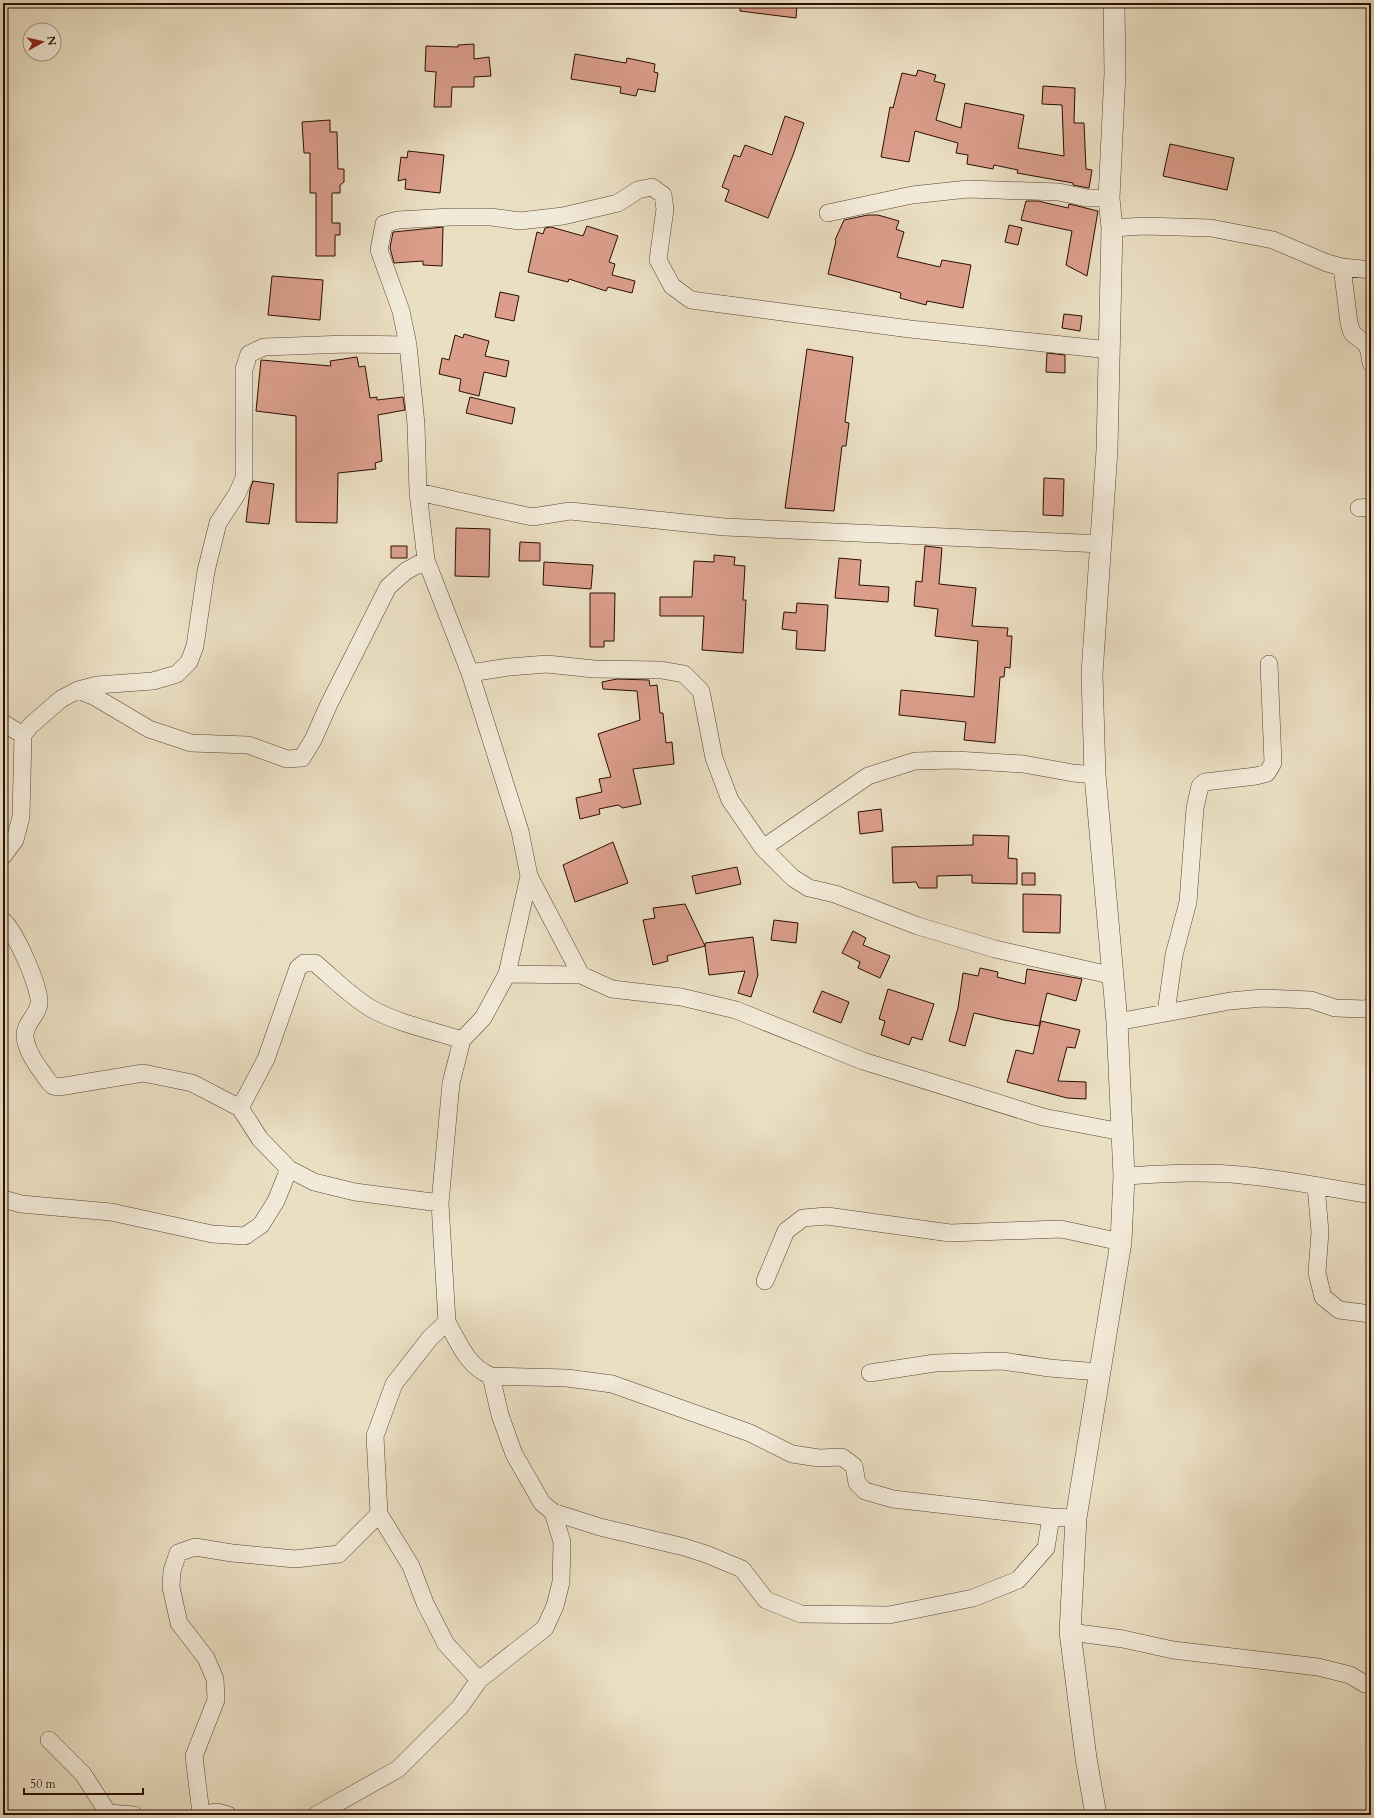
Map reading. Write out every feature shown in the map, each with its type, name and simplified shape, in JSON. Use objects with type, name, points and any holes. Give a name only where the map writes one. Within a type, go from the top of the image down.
[{"type":"street","points":[[1096,1815],[1086,1758],[1070,1632],[1076,1518],[1121,1242],[1124,1176],[1118,1022],[1095,775],[1092,674],[1102,544],[1107,450],[1112,228],[1109,198],[1115,73],[1114,3]]},
{"type":"street","points":[[581,975],[529,876],[520,831],[470,674],[426,560],[418,492],[416,424],[408,346],[401,311],[379,250],[384,224],[398,220],[450,217],[491,217],[520,221],[563,216],[618,203],[638,190],[652,187],[663,195],[665,209],[658,260],[672,286],[691,300],[910,328],[1110,350]]},
{"type":"street","points":[[828,213],[912,195],[968,189],[1058,192],[1087,198],[1109,198]]},
{"type":"street","points":[[1112,228],[1144,226],[1211,228],[1273,240],[1327,263],[1342,267],[1371,270]]},
{"type":"street","points":[[1342,267],[1348,323],[1352,333],[1366,344],[1371,363]]},
{"type":"street","points":[[3,856],[15,840],[21,817],[23,735],[31,725],[61,699],[78,690],[97,685],[153,681],[177,674],[189,662],[195,646],[206,572],[218,523],[237,494],[244,478],[244,370],[249,354],[264,347],[347,344],[408,346]]},
{"type":"street","points":[[418,492],[532,517],[570,511],[725,527],[1102,544]]},
{"type":"street","points":[[78,690],[95,697],[150,729],[191,743],[248,745],[287,759],[302,758],[313,740],[329,704],[388,587],[406,571],[426,560]]},
{"type":"street","points":[[470,674],[509,667],[547,664],[594,669],[660,670],[684,674],[701,691],[714,758],[730,800],[762,848],[793,878],[809,888],[835,894],[918,926],[995,949],[1114,976]]},
{"type":"street","points":[[1166,1013],[1174,955],[1188,902],[1195,808],[1200,786],[1205,782],[1256,776],[1267,773],[1273,763],[1269,664]]},
{"type":"street","points":[[3,723],[23,735]]},
{"type":"street","points":[[762,848],[868,776],[916,761],[956,760],[1023,764],[1073,773],[1095,775]]},
{"type":"street","points":[[529,876],[507,974],[483,1018],[462,1040],[451,1083],[440,1203],[447,1322],[471,1363],[480,1372],[491,1376],[567,1378],[612,1384],[750,1433],[792,1454],[819,1458],[842,1457],[854,1466],[857,1483],[865,1491],[893,1499],[1051,1517],[1076,1518]]},
{"type":"street","points":[[3,921],[29,965],[39,1002],[35,1015],[27,1025],[25,1036],[28,1051],[53,1086],[59,1087],[143,1073],[192,1083],[240,1108],[260,1139],[289,1170],[314,1182],[355,1192],[440,1203]]},
{"type":"street","points":[[240,1108],[266,1059],[298,968],[304,963],[315,963],[346,990],[372,1009],[412,1025],[462,1040]]},
{"type":"street","points":[[507,974],[581,975],[612,989],[682,997],[736,1010],[863,1061],[1043,1117],[1122,1132]]},
{"type":"street","points":[[1118,1022],[1230,1001],[1263,998],[1311,1000],[1335,1008],[1365,1009],[1371,1007]]},
{"type":"street","points":[[3,1199],[21,1204],[111,1212],[212,1234],[245,1236],[261,1226],[276,1201],[289,1170]]},
{"type":"street","points":[[1124,1176],[1195,1173],[1240,1174],[1286,1180],[1371,1195]]},
{"type":"street","points":[[1316,1186],[1320,1232],[1317,1273],[1323,1297],[1339,1310],[1371,1314]]},
{"type":"street","points":[[765,1281],[786,1231],[803,1218],[827,1216],[950,1233],[1061,1229],[1121,1242]]},
{"type":"street","points":[[447,1322],[430,1338],[394,1384],[375,1436],[379,1514],[411,1566],[425,1602],[446,1644],[479,1680]]},
{"type":"street","points":[[870,1374],[935,1363],[1003,1361],[1049,1368],[1099,1372]]},
{"type":"street","points":[[491,1376],[500,1415],[514,1454],[542,1503],[553,1512],[600,1527],[684,1547],[706,1554],[742,1569],[766,1600],[801,1614],[888,1615],[973,1598],[1018,1580],[1046,1548],[1051,1517]]},
{"type":"street","points":[[316,1815],[398,1769],[460,1707],[479,1680],[544,1628],[555,1606],[561,1582],[562,1542],[553,1512]]},
{"type":"street","points":[[228,1815],[217,1812],[199,1814],[194,1756],[216,1700],[215,1679],[206,1658],[179,1624],[171,1587],[172,1571],[178,1553],[195,1547],[232,1553],[295,1559],[339,1554],[379,1514]]},
{"type":"street","points":[[1070,1632],[1123,1639],[1172,1650],[1318,1667],[1350,1675],[1365,1684],[1371,1684]]},
{"type":"street","points":[[49,1740],[83,1774],[107,1814],[134,1815]]},
{"type":"building","points":[[740,3],[797,3],[796,18],[740,11]]},
{"type":"building","points":[[474,44],[474,59],[489,57],[491,76],[474,77],[474,87],[452,87],[451,107],[434,107],[436,72],[425,71],[426,46],[458,47],[458,45]]},
{"type":"building","points":[[575,54],[626,63],[627,58],[655,64],[654,72],[658,73],[655,92],[638,89],[636,96],[620,93],[621,87],[571,79]]},
{"type":"building","points":[[918,70],[936,75],[934,81],[945,84],[936,120],[961,128],[965,103],[1024,115],[1018,148],[1064,156],[1062,105],[1042,104],[1043,86],[1075,88],[1074,123],[1084,123],[1086,169],[1092,170],[1089,188],[1073,185],[1073,183],[1017,173],[1018,170],[994,165],[993,169],[967,164],[968,155],[956,153],[958,143],[915,131],[909,162],[881,157],[890,107],[893,108],[902,73],[916,76]]},
{"type":"building","points":[[785,116],[804,123],[768,218],[725,201],[729,190],[722,187],[734,155],[740,157],[745,145],[772,155]]},
{"type":"building","points":[[330,120],[330,132],[337,132],[338,169],[344,169],[344,182],[340,185],[340,193],[332,193],[332,223],[340,223],[340,235],[335,235],[335,256],[316,256],[316,193],[310,193],[310,153],[304,153],[302,122]]},
{"type":"building","points":[[1170,144],[1234,158],[1227,190],[1163,176]]},
{"type":"building","points":[[408,151],[444,155],[440,193],[405,189],[406,179],[398,181],[401,157],[407,158]]},
{"type":"building","points":[[1026,201],[1038,201],[1068,208],[1069,204],[1098,211],[1087,276],[1066,265],[1072,231],[1021,220]]},
{"type":"building","points":[[868,215],[878,215],[899,221],[896,229],[904,232],[897,257],[940,267],[942,260],[971,265],[963,308],[927,301],[926,305],[900,298],[901,293],[828,274],[835,240],[844,220]]},
{"type":"building","points":[[1009,225],[1022,228],[1018,245],[1005,242]]},
{"type":"building","points":[[587,226],[618,236],[609,262],[615,264],[612,275],[635,281],[632,293],[608,287],[606,291],[569,279],[568,282],[528,272],[537,232],[543,234],[545,228],[551,227],[583,236]]},
{"type":"building","points":[[443,227],[442,266],[423,265],[423,261],[394,263],[390,248],[393,232]]},
{"type":"building","points":[[272,276],[323,280],[320,320],[268,315]]},
{"type":"building","points":[[500,292],[519,296],[514,321],[495,317]]},
{"type":"building","points":[[1064,314],[1082,316],[1080,331],[1062,328]]},
{"type":"building","points":[[464,334],[489,341],[485,356],[509,361],[506,377],[484,372],[479,396],[459,391],[461,379],[439,374],[442,358],[449,360],[455,335],[463,338]]},
{"type":"building","points":[[807,349],[853,357],[845,422],[849,423],[846,446],[842,446],[834,511],[785,508]]},
{"type":"building","points":[[1047,353],[1065,355],[1065,373],[1046,372]]},
{"type":"building","points":[[357,357],[359,367],[365,366],[370,398],[377,397],[377,400],[403,397],[405,410],[378,415],[382,461],[375,463],[376,469],[338,473],[337,523],[296,522],[296,416],[256,411],[261,360],[331,366],[330,361]]},
{"type":"building","points":[[470,397],[515,408],[512,424],[466,413]]},
{"type":"building","points":[[1044,478],[1064,479],[1063,516],[1043,515]]},
{"type":"building","points":[[253,481],[274,484],[269,524],[246,522],[250,490]]},
{"type":"building","points":[[456,528],[490,529],[489,577],[455,576]]},
{"type":"building","points":[[520,542],[540,543],[540,561],[519,561]]},
{"type":"building","points":[[391,546],[407,546],[407,558],[391,558]]},
{"type":"building","points":[[925,546],[942,548],[939,584],[976,588],[972,626],[1008,628],[1007,636],[1012,636],[1010,668],[1005,667],[1004,677],[1000,677],[995,743],[964,740],[966,722],[899,715],[901,690],[974,697],[978,641],[935,636],[938,609],[914,606],[916,581],[922,582]]},
{"type":"building","points":[[714,555],[735,557],[734,565],[745,566],[743,600],[746,600],[743,653],[702,650],[704,616],[660,616],[660,597],[692,597],[694,561],[714,562]]},
{"type":"building","points":[[839,558],[861,560],[859,585],[889,587],[888,602],[835,598]]},
{"type":"building","points":[[544,562],[593,565],[591,589],[543,585]]},
{"type":"building","points":[[590,593],[615,593],[614,641],[604,641],[604,647],[590,647]]},
{"type":"building","points":[[797,603],[828,605],[825,651],[796,649],[797,631],[782,629],[784,612],[796,613]]},
{"type":"building","points":[[617,679],[649,680],[650,686],[657,685],[660,713],[663,713],[666,743],[672,742],[674,764],[633,769],[641,804],[623,808],[618,805],[599,809],[600,814],[580,819],[576,798],[602,792],[599,779],[611,777],[598,734],[640,720],[637,691],[603,689],[602,682]]},
{"type":"building","points":[[881,809],[883,831],[860,834],[858,812]]},
{"type":"building","points":[[973,835],[1009,836],[1008,858],[1017,859],[1017,884],[972,883],[972,875],[937,876],[937,888],[919,888],[916,882],[893,883],[892,847],[973,845]]},
{"type":"building","points":[[613,842],[628,883],[575,902],[563,865]]},
{"type":"building","points":[[737,867],[741,884],[696,894],[692,876]]},
{"type":"building","points":[[1022,873],[1035,873],[1035,885],[1022,885]]},
{"type":"building","points":[[1023,894],[1061,895],[1060,933],[1023,932]]},
{"type":"building","points":[[685,904],[705,946],[667,956],[668,961],[653,965],[643,920],[655,918],[653,908]]},
{"type":"building","points":[[774,920],[798,923],[796,943],[771,940]]},
{"type":"building","points":[[853,931],[866,938],[863,945],[890,956],[880,978],[858,968],[860,962],[842,953]]},
{"type":"building","points":[[753,937],[758,975],[751,997],[738,993],[745,971],[709,975],[705,943]]},
{"type":"building","points":[[980,968],[998,972],[997,977],[1025,984],[1027,969],[1082,979],[1076,1001],[1047,993],[1039,1026],[974,1013],[965,1046],[949,1041],[958,1008],[963,973],[978,976]]},
{"type":"building","points":[[888,989],[934,1004],[922,1040],[912,1037],[909,1045],[881,1035],[885,1021],[879,1019]]},
{"type":"building","points":[[822,991],[849,1002],[841,1023],[813,1012]]},
{"type":"building","points":[[1041,1021],[1080,1030],[1075,1048],[1067,1047],[1058,1081],[1086,1082],[1086,1099],[1067,1098],[1007,1082],[1016,1050],[1033,1054]]}]
